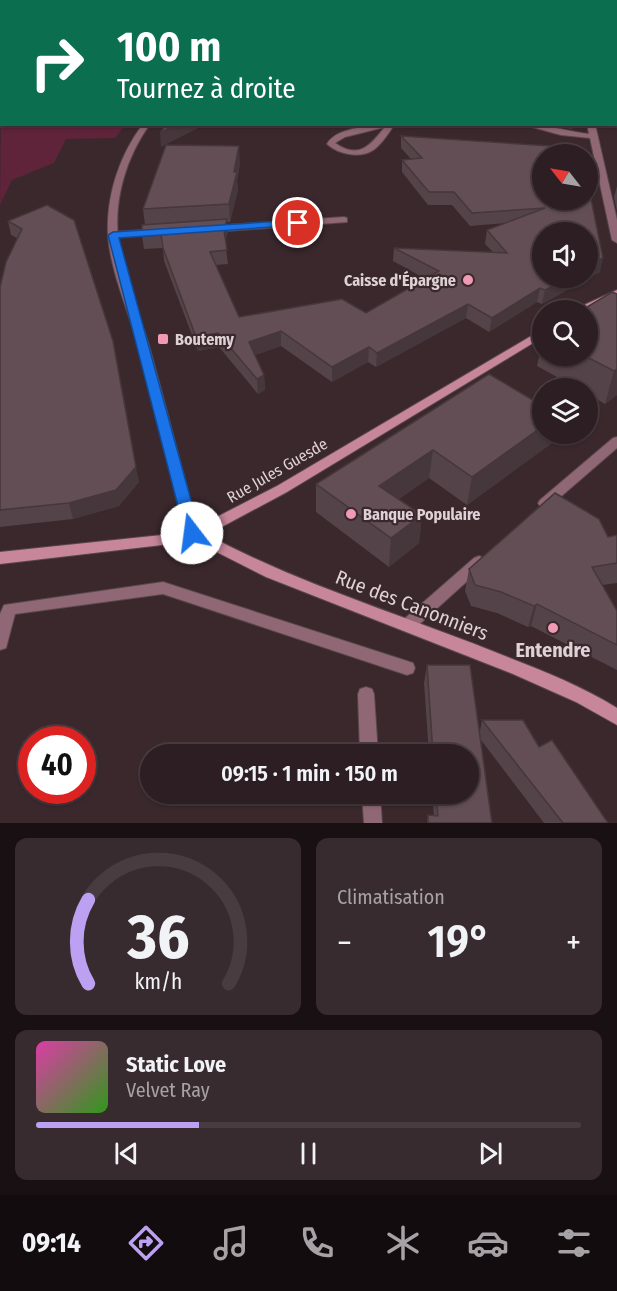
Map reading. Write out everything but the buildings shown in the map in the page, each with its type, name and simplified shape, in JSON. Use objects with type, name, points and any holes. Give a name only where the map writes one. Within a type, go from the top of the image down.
[{"type":"main road","points":[[598,301],[617,293]]},
{"type":"main road","name":"Rue Jules Guesde","points":[[0,558],[132,544],[192,533],[231,517],[282,489],[532,339]]},
{"type":"main road","name":"Rue des Canonniers","points":[[192,533],[238,560],[268,573],[408,625],[535,676],[617,717]]},
{"type":"street","points":[[146,126],[125,161],[114,215],[113,235],[192,533]]},
{"type":"street","points":[[379,126],[342,135],[333,140],[331,144],[338,149],[352,152],[367,150],[374,146],[390,126]]},
{"type":"street","points":[[532,126],[561,133],[592,136]]},
{"type":"street","points":[[591,126],[617,240]]},
{"type":"street","points":[[206,229],[344,220]]},
{"type":"street","points":[[113,235],[171,231]]},
{"type":"street","points":[[532,515],[617,441]]},
{"type":"street","points":[[408,625],[488,554]]},
{"type":"street","points":[[0,643],[4,610],[163,588],[407,668]]},
{"type":"street","points":[[366,694],[368,744]]},
{"type":"street","points":[[372,804],[373,823]]},
{"type":"shaded area","points":[[1,126],[124,126],[115,138],[66,139],[54,163],[12,180],[0,205]]},
{"type":"place","name":"Caisse d'Épargne","points":[[468,280]]},
{"type":"place","name":"Boutemy","points":[[163,339]]},
{"type":"place","name":"Banque Populaire","points":[[351,514]]},
{"type":"place","name":"Entendre","points":[[553,628]]},
{"type":"route","points":[[192,533],[113,235],[298,223]]}]
